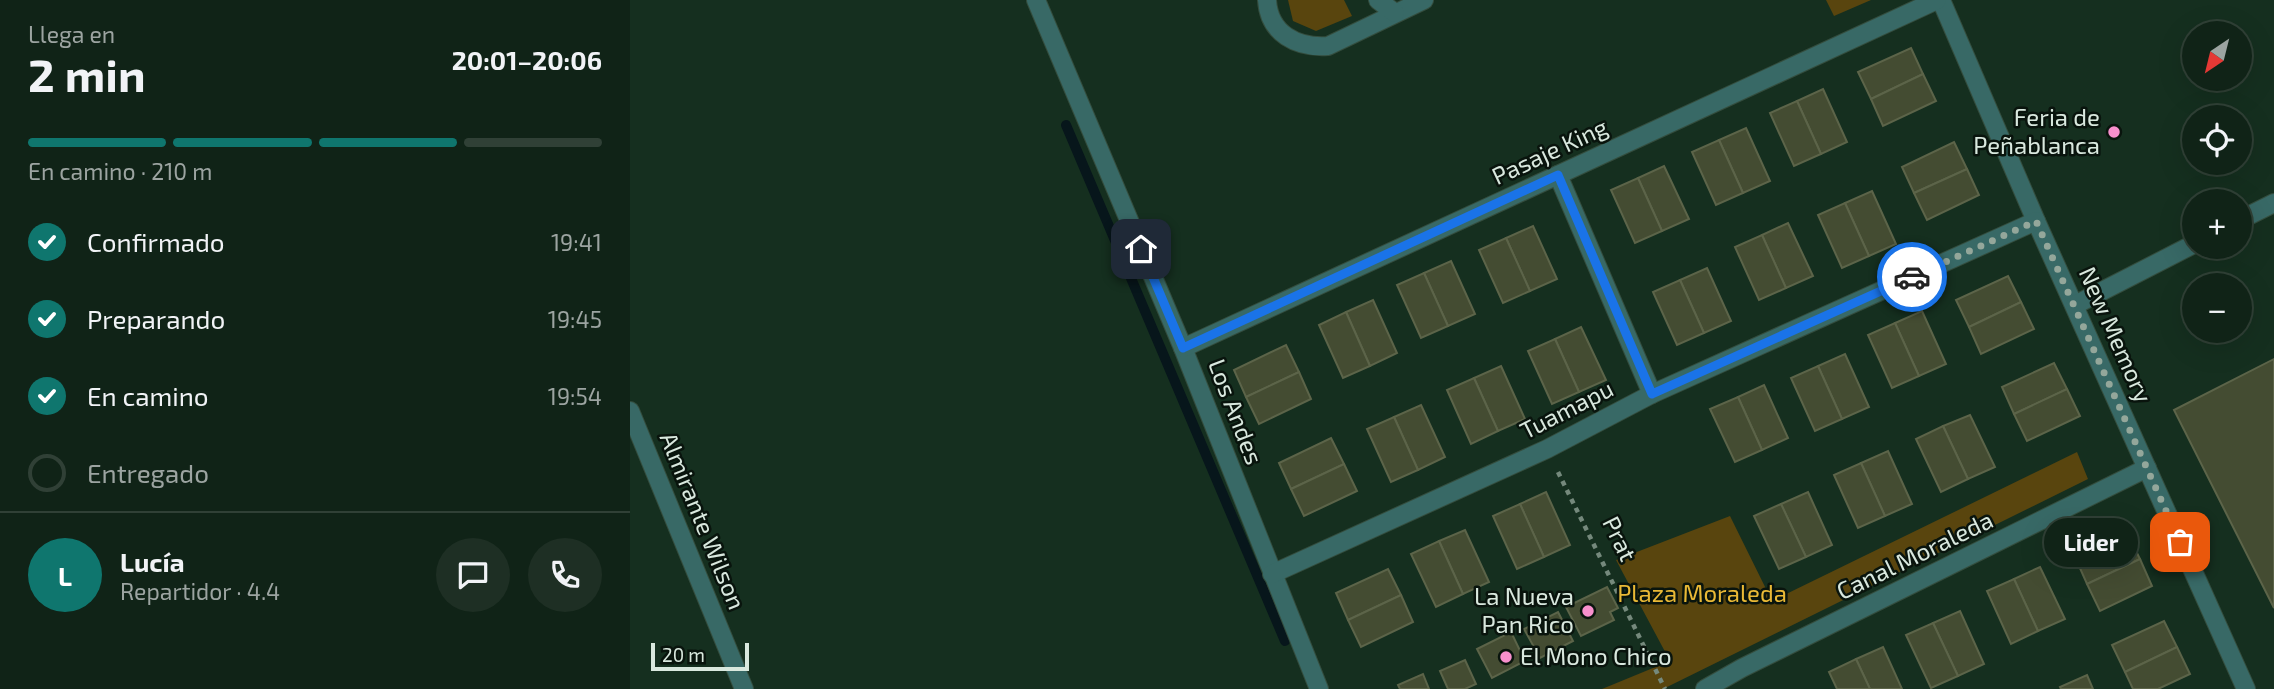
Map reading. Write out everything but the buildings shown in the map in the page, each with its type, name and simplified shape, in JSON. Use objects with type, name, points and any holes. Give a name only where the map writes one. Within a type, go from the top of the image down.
[{"type":"street","name":"Los Andes","points":[[1036,0],[1183,348],[1319,689]]},
{"type":"street","points":[[1267,0],[1272,20],[1283,34],[1299,44],[1313,47],[1328,46],[1424,0]]},
{"type":"street","points":[[1378,0],[1395,13]]},
{"type":"street","name":"Pasaje King","points":[[1183,348],[1939,0]]},
{"type":"street","name":"New Memory","points":[[1939,0],[2246,689]]},
{"type":"street","points":[[1558,175],[1652,394]]},
{"type":"street","points":[[2252,214],[2274,203]]},
{"type":"street","name":"Tuamapu","points":[[1272,574],[1547,449],[1652,394],[2036,221]]},
{"type":"street","points":[[2075,305],[2182,250]]},
{"type":"street","name":"Almirante Wilson","points":[[630,411],[744,689]]},
{"type":"street","name":"Canal Moraleda","points":[[1705,689],[1754,662],[2147,468]]},
{"type":"path","name":"Prat","points":[[1547,449],[1665,689]]},
{"type":"green space","points":[[1288,0],[1344,0],[1352,16],[1316,31],[1293,21]]},
{"type":"green space","points":[[1826,0],[1871,0],[1834,16]]},
{"type":"green space","name":"Plaza Moraleda","points":[[2077,452],[2088,479],[1663,689],[1602,689],[1670,661],[1616,560],[1730,516],[1772,601]]},
{"type":"waterway","points":[[1066,125],[1285,641]]},
{"type":"way so far","points":[[1912,277],[2036,221],[2180,542]]},
{"type":"place","name":"Feria de Peñablanca","points":[[2114,132]]},
{"type":"place","name":"Lider","points":[[2180,542]]},
{"type":"place","name":"La Nueva Pan Rico","points":[[1588,611]]},
{"type":"place","name":"El Mono Chico","points":[[1506,657]]},
{"type":"route","points":[[1141,249],[1183,348],[1558,175],[1652,394],[1912,277]]}]
